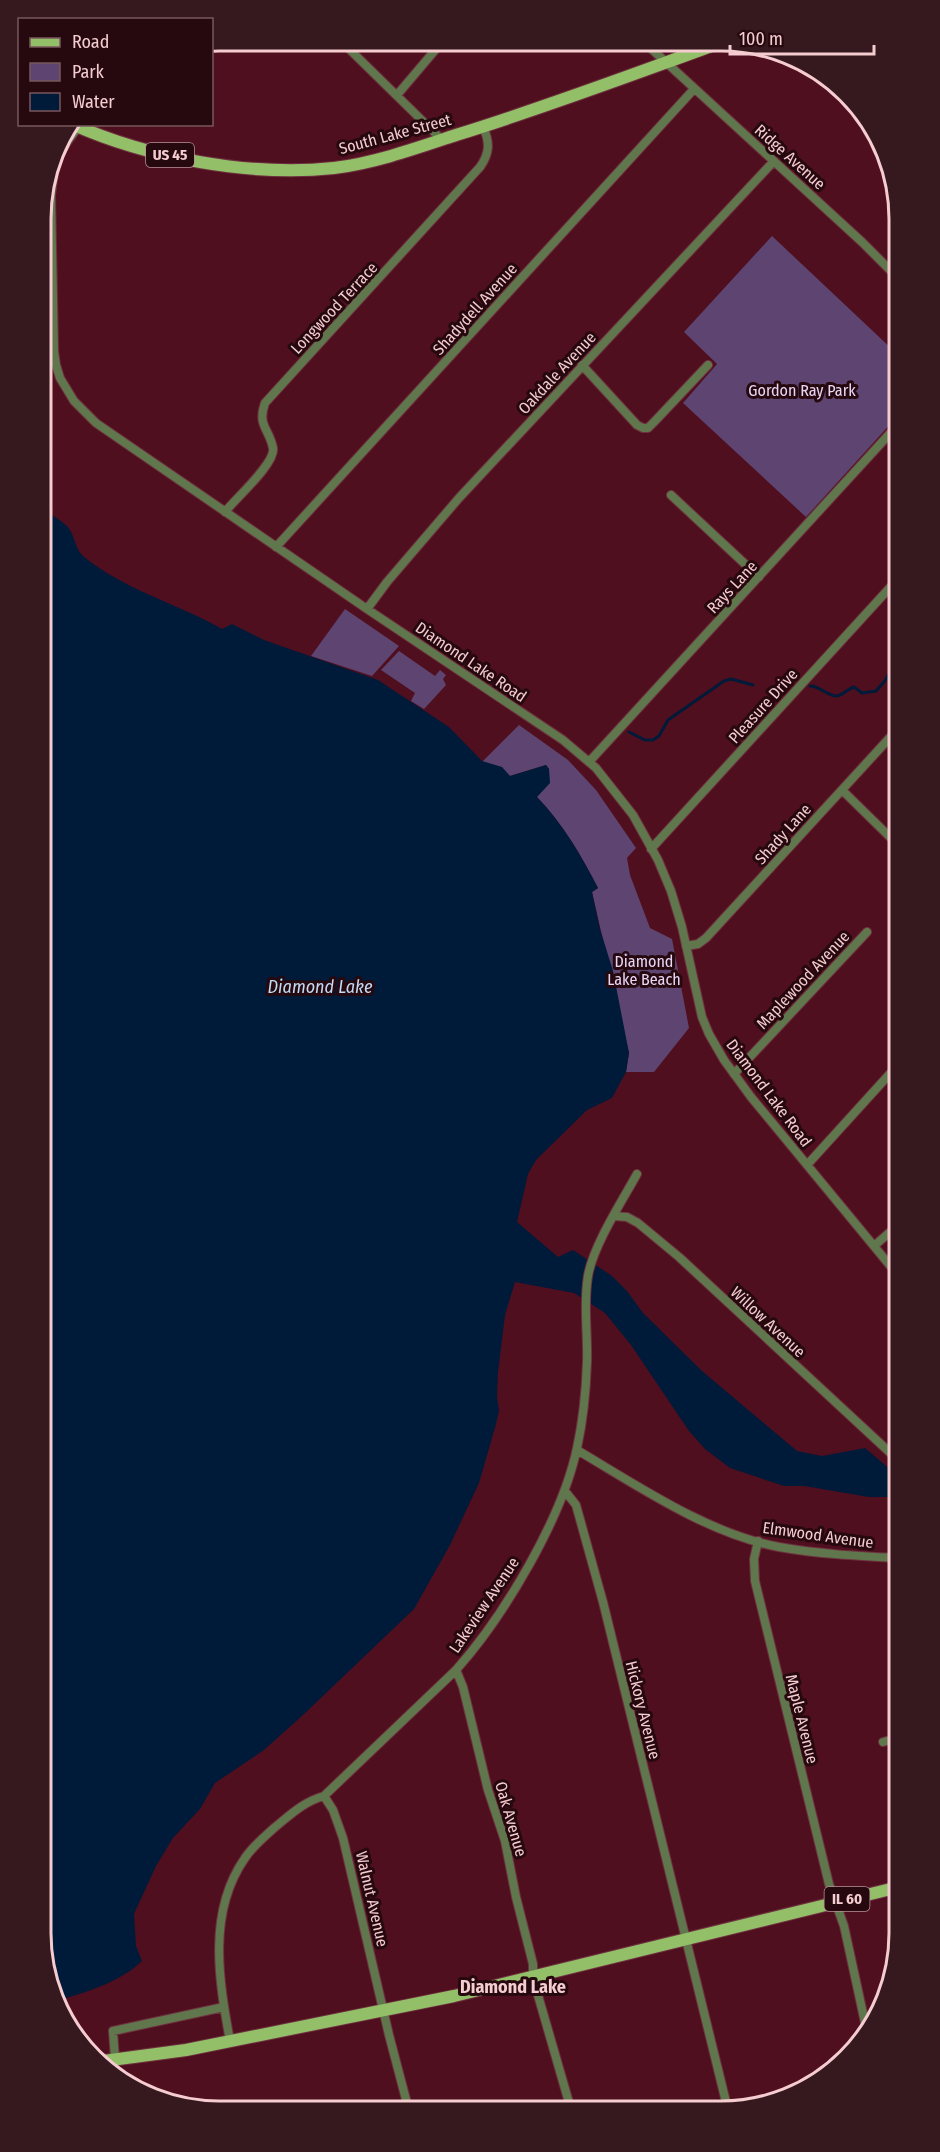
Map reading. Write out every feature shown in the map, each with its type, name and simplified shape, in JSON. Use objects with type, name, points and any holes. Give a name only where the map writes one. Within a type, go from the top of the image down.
[{"type":"main road","name":"South Lake Street","points":[[80,126],[131,146],[215,165],[298,170],[336,167],[399,153],[483,127],[698,51]]},
{"type":"main road","name":"IL 60","points":[[110,2060],[230,2042],[384,2012],[533,1978],[889,1889]]},
{"type":"street","points":[[351,51],[442,140]]},
{"type":"street","points":[[397,95],[434,51]]},
{"type":"street","name":"Ridge Avenue","points":[[653,51],[889,269]]},
{"type":"street","name":"Shadydell Avenue","points":[[276,547],[694,89]]},
{"type":"street","name":"Longwood Terrace","points":[[225,512],[272,457],[273,447],[262,424],[261,414],[265,403],[480,167],[489,148],[488,136],[483,127]]},
{"type":"street","name":"Oakdale Avenue","points":[[367,609],[387,582],[459,498],[774,161]]},
{"type":"street","name":"Diamond Lake Road","points":[[51,206],[54,351],[60,378],[74,401],[96,423],[563,740],[590,762],[618,795],[651,849],[671,891],[702,1017],[709,1034],[751,1097],[889,1264]]},
{"type":"street","points":[[582,365],[643,429],[648,428],[708,365]]},
{"type":"street","name":"Rays Lane","points":[[590,762],[889,434]]},
{"type":"street","points":[[670,495],[759,577]]},
{"type":"street","name":"Pleasure Drive","points":[[651,849],[889,589]]},
{"type":"street","name":"Shady Lane","points":[[686,946],[698,944],[706,938],[889,739]]},
{"type":"street","points":[[842,790],[889,836]]},
{"type":"street","name":"Maplewood Avenue","points":[[735,1074],[867,932]]},
{"type":"street","points":[[807,1165],[889,1075]]},
{"type":"street","name":"Lakeview Avenue","points":[[230,2042],[219,1960],[219,1937],[231,1884],[244,1859],[300,1806],[324,1796],[456,1670],[471,1653],[513,1592],[549,1526],[565,1491],[577,1450],[587,1362],[585,1306],[588,1275],[614,1216],[637,1174]]},
{"type":"street","name":"Willow Avenue","points":[[614,1216],[627,1217],[638,1223],[679,1257],[889,1452]]},
{"type":"street","points":[[874,1246],[889,1233]]},
{"type":"street","name":"Elmwood Avenue","points":[[577,1450],[678,1509],[742,1537],[778,1547],[889,1557]]},
{"type":"street","name":"Hickory Avenue","points":[[565,1491],[576,1505],[603,1602],[726,2101]]},
{"type":"street","name":"Maple Avenue","points":[[758,1541],[754,1559],[755,1581],[835,1902],[844,1926],[865,2021]]},
{"type":"street","name":"Oak Avenue","points":[[456,1670],[463,1687],[488,1790],[505,1841],[516,1898],[533,1964],[533,1978],[569,2101]]},
{"type":"street","points":[[883,1742],[889,1740]]},
{"type":"street","name":"Walnut Avenue","points":[[324,1796],[333,1810],[343,1838],[406,2101]]},
{"type":"street","points":[[115,2059],[113,2031],[224,2007]]},
{"type":"green space","name":"Gordon Ray Park","points":[[772,236],[889,346],[889,426],[806,517],[683,403],[717,364],[684,332]]},
{"type":"green space","points":[[345,609],[399,646],[372,676],[311,656]]},
{"type":"green space","points":[[399,651],[435,676],[440,670],[446,675],[443,679],[446,685],[424,709],[411,701],[415,693],[381,670]]},
{"type":"green space","name":"Diamond Lake Beach","points":[[519,725],[568,760],[596,790],[636,848],[627,858],[630,875],[650,928],[672,939],[689,1028],[654,1072],[626,1072],[629,1053],[592,892],[598,888],[571,840],[537,797],[549,769],[546,765],[510,776],[482,762]]},
{"type":"water","name":"Diamond Lake","points":[[51,514],[68,527],[83,556],[133,587],[222,629],[232,624],[264,640],[378,680],[449,727],[482,761],[502,767],[510,776],[546,765],[549,769],[550,783],[537,797],[571,840],[598,888],[592,892],[613,971],[629,1053],[626,1072],[612,1098],[587,1110],[536,1160],[528,1174],[517,1222],[558,1257],[573,1250],[612,1276],[627,1291],[643,1313],[702,1371],[797,1451],[822,1456],[865,1448],[889,1468],[889,1496],[869,1497],[804,1486],[784,1486],[730,1468],[705,1449],[689,1431],[631,1345],[605,1313],[574,1293],[515,1282],[505,1315],[498,1372],[499,1411],[479,1483],[450,1545],[414,1609],[264,1750],[215,1783],[200,1809],[173,1838],[156,1866],[134,1914],[136,1946],[142,1961],[124,1975],[92,1990],[64,1998],[52,1955],[51,1933]]},
{"type":"waterway","points":[[810,686],[837,696],[854,687],[862,693],[876,691],[889,674]]},
{"type":"waterway","points":[[629,732],[645,740],[653,740],[659,736],[668,720],[724,681],[731,679],[753,685]]},
{"type":"district","name":"Diamond Lake","points":[[513,1987]]}]
